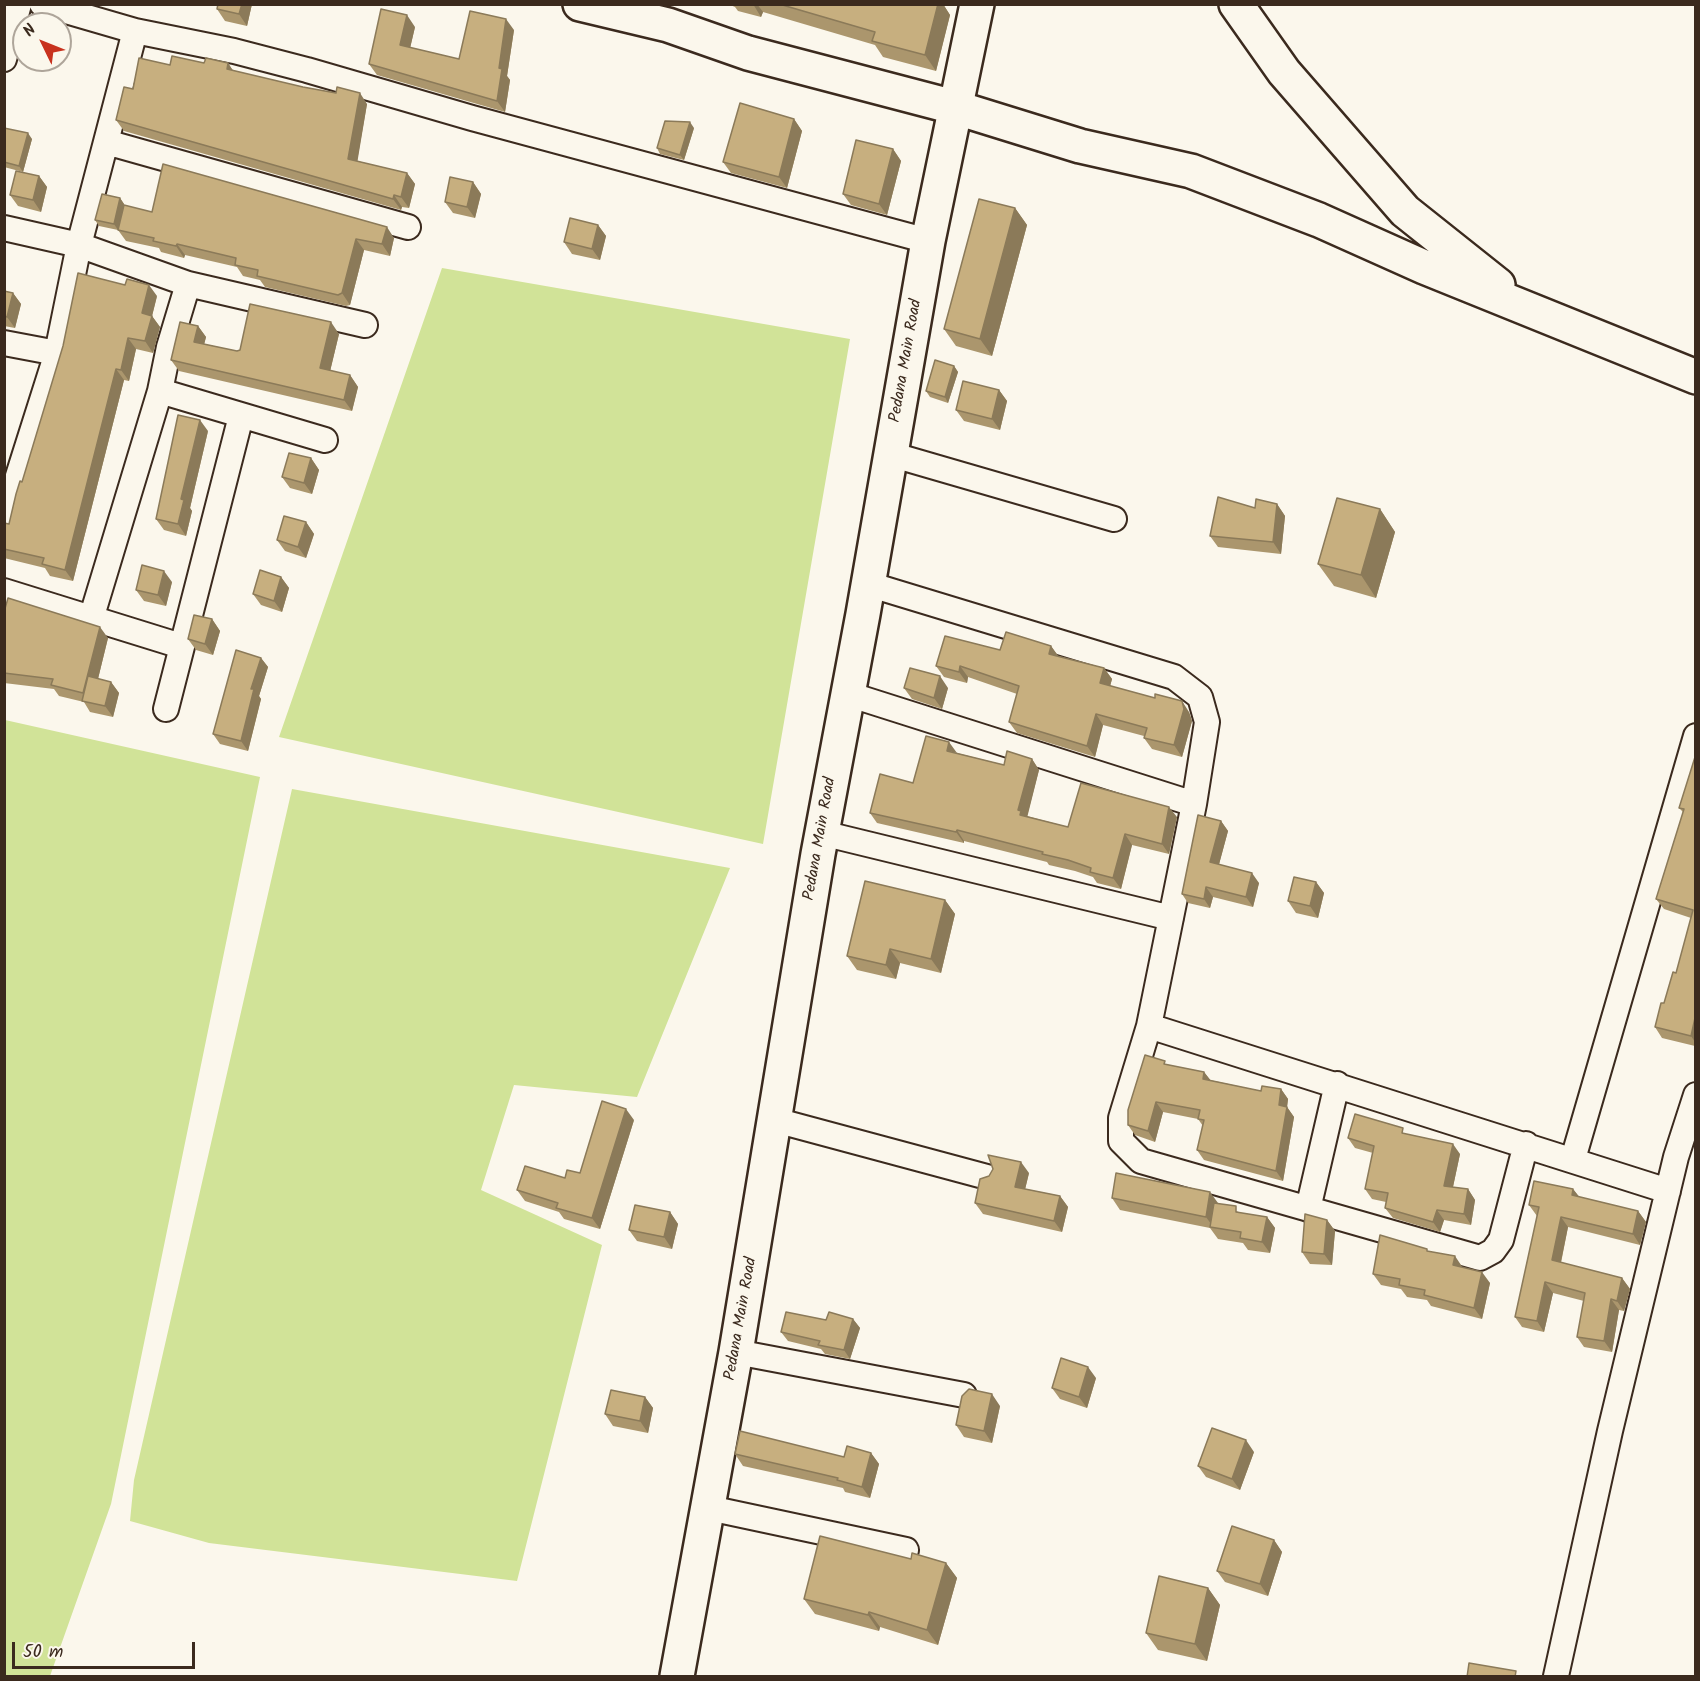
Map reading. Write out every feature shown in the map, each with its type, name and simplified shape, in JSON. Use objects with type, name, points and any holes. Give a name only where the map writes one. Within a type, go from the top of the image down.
[{"type":"main road","points":[[580,4],[668,25],[748,53],[954,107],[1080,146],[1191,171],[1319,220],[1424,267],[1523,305],[1695,377]]},
{"type":"main road","name":"Pedana Main Road","points":[[677,1677],[736,1352],[822,833],[928,242],[977,4]]},
{"type":"main road","points":[[1236,4],[1284,72],[1405,211],[1523,305]]},
{"type":"street","points":[[4,59],[19,4]]},
{"type":"street","points":[[42,4],[135,31],[255,56],[928,242]]},
{"type":"street","points":[[4,520],[20,477],[57,353],[79,244],[135,31]]},
{"type":"street","points":[[106,142],[408,227]]},
{"type":"street","points":[[4,228],[79,244],[189,284],[365,325]]},
{"type":"street","points":[[91,619],[160,392],[169,347],[189,284]]},
{"type":"street","points":[[4,343],[57,353]]},
{"type":"street","points":[[160,392],[325,440]]},
{"type":"street","points":[[166,709],[242,416]]},
{"type":"street","points":[[890,454],[1114,519]]},
{"type":"street","points":[[868,584],[1174,677],[1200,697],[1207,722],[1194,804],[1149,1026],[1121,1118],[1121,1141],[1142,1161],[1480,1258],[1493,1251],[1502,1240],[1526,1144]]},
{"type":"street","points":[[4,591],[182,646]]},
{"type":"street","points":[[848,694],[1194,804]]},
{"type":"street","points":[[1573,1159],[1695,736]]},
{"type":"street","points":[[822,833],[1171,918]]},
{"type":"street","points":[[1149,1026],[1668,1191]]},
{"type":"street","points":[[1308,1209],[1337,1084]]},
{"type":"street","points":[[1556,1677],[1610,1431],[1668,1191],[1695,1095]]},
{"type":"street","points":[[775,1120],[987,1177]]},
{"type":"street","points":[[736,1352],[964,1395]]},
{"type":"street","points":[[709,1508],[906,1550]]},
{"type":"green space","points":[[442,268],[850,339],[763,844],[279,737]]},
{"type":"green space","points":[[5,720],[260,777],[111,1504],[50,1676],[4,1676]]},
{"type":"green space","points":[[292,789],[730,868],[637,1097],[514,1085],[481,1190],[602,1245],[517,1581],[209,1543],[130,1521],[134,1480]]},
{"type":"building","points":[[218,4],[242,4],[239,14],[217,9]]},
{"type":"building","points":[[779,4],[938,4],[925,55],[872,41],[875,32]]},
{"type":"building","points":[[381,9],[407,15],[400,45],[459,59],[470,11],[506,19],[497,101],[369,64]]},
{"type":"building","points":[[172,56],[204,63],[206,58],[228,63],[227,69],[303,87],[336,93],[337,87],[360,93],[348,159],[407,173],[401,197],[394,195],[393,199],[116,120],[124,87],[133,89],[139,58],[170,65]]},
{"type":"building","points":[[740,103],[794,119],[779,177],[723,162]]},
{"type":"building","points":[[665,121],[690,122],[680,155],[657,148]]},
{"type":"building","points":[[4,128],[28,133],[19,166],[4,162]]},
{"type":"building","points":[[856,140],[893,149],[879,204],[843,194]]},
{"type":"building","points":[[163,164],[387,227],[382,244],[356,239],[342,293],[338,295],[257,276],[258,270],[235,265],[236,258],[177,244],[176,246],[153,241],[154,238],[118,230],[124,205],[152,212]]},
{"type":"building","points":[[16,171],[39,176],[33,200],[10,195]]},
{"type":"building","points":[[450,177],[473,182],[467,207],[445,202]]},
{"type":"building","points":[[102,194],[120,198],[114,224],[95,220]]},
{"type":"building","points":[[979,199],[1015,208],[980,339],[944,329]]},
{"type":"building","points":[[570,218],[598,225],[592,249],[564,242]]},
{"type":"building","points":[[78,273],[125,285],[127,279],[149,285],[142,313],[152,316],[145,341],[128,338],[121,370],[116,369],[65,570],[42,564],[44,558],[4,549],[4,523],[9,524],[16,494],[20,481],[22,482],[63,346]]},
{"type":"building","points":[[4,291],[13,293],[7,317],[4,316]]},
{"type":"building","points":[[250,304],[331,322],[320,368],[350,375],[344,400],[171,360],[180,322],[198,326],[194,342],[240,350]]},
{"type":"building","points":[[935,360],[954,366],[945,397],[926,391]]},
{"type":"building","points":[[963,381],[999,390],[992,419],[956,410]]},
{"type":"building","points":[[178,415],[200,420],[181,499],[184,500],[178,524],[156,519]]},
{"type":"building","points":[[289,453],[311,458],[304,483],[282,477]]},
{"type":"building","points":[[1218,497],[1255,508],[1256,499],[1277,504],[1273,542],[1210,536]]},
{"type":"building","points":[[1337,498],[1380,509],[1361,575],[1318,564]]},
{"type":"building","points":[[284,516],[306,522],[298,547],[277,540]]},
{"type":"building","points":[[142,565],[164,571],[158,595],[136,590]]},
{"type":"building","points":[[260,570],[281,577],[274,601],[253,594]]},
{"type":"building","points":[[8,598],[100,627],[83,693],[51,685],[53,679],[4,673],[4,612]]},
{"type":"building","points":[[194,615],[212,619],[205,644],[188,639]]},
{"type":"building","points":[[1006,632],[1051,646],[1049,654],[1104,668],[1100,683],[1155,698],[1155,694],[1182,701],[1184,709],[1174,745],[1144,738],[1147,728],[1096,714],[1087,746],[1009,722],[1019,686],[960,666],[959,672],[936,666],[945,636],[1000,650]]},
{"type":"building","points":[[236,650],[261,658],[251,689],[254,689],[241,741],[213,734]]},
{"type":"building","points":[[910,668],[940,676],[934,698],[904,688]]},
{"type":"building","points":[[88,676],[111,682],[105,706],[82,701]]},
{"type":"building","points":[[926,736],[949,742],[947,751],[1004,765],[1007,751],[1032,759],[1018,810],[1021,811],[1020,815],[1068,827],[1081,783],[1169,807],[1162,844],[1125,834],[1113,878],[1090,872],[1091,868],[1042,854],[1043,852],[957,830],[956,832],[870,813],[880,774],[913,783]]},
{"type":"building","points":[[1695,757],[1695,1018],[1691,1036],[1655,1027],[1673,972],[1676,973],[1693,910],[1656,899],[1684,809],[1679,808]]},
{"type":"building","points":[[1198,815],[1221,821],[1210,862],[1252,873],[1246,897],[1206,887],[1204,899],[1182,894]]},
{"type":"building","points":[[1294,877],[1316,882],[1310,906],[1288,901]]},
{"type":"building","points":[[865,881],[945,900],[931,959],[890,949],[886,965],[847,956]]},
{"type":"building","points":[[1145,1055],[1165,1061],[1164,1064],[1204,1072],[1203,1079],[1261,1091],[1262,1086],[1281,1089],[1279,1105],[1287,1107],[1276,1171],[1197,1150],[1204,1120],[1198,1119],[1200,1110],[1156,1102],[1148,1131],[1128,1125],[1128,1110]]},
{"type":"building","points":[[602,1101],[626,1109],[592,1218],[556,1208],[558,1203],[517,1190],[525,1166],[565,1178],[567,1170],[580,1173]]},
{"type":"building","points":[[1355,1114],[1403,1128],[1402,1133],[1453,1144],[1444,1186],[1468,1189],[1464,1214],[1437,1210],[1433,1222],[1385,1208],[1388,1193],[1365,1189],[1374,1146],[1348,1138]]},
{"type":"building","points":[[988,1155],[1021,1162],[1015,1187],[1060,1196],[1054,1221],[975,1203],[980,1179],[989,1176],[993,1169]]},
{"type":"building","points":[[1116,1173],[1210,1192],[1206,1217],[1112,1198]]},
{"type":"building","points":[[1534,1181],[1573,1189],[1572,1195],[1638,1211],[1633,1234],[1561,1217],[1552,1260],[1622,1278],[1617,1301],[1611,1299],[1604,1341],[1577,1337],[1585,1293],[1545,1282],[1537,1321],[1515,1317],[1539,1207],[1529,1205]]},
{"type":"building","points":[[1214,1203],[1236,1206],[1236,1212],[1267,1217],[1262,1242],[1240,1238],[1241,1232],[1210,1227]]},
{"type":"building","points":[[635,1205],[670,1212],[664,1237],[629,1230]]},
{"type":"building","points":[[1305,1214],[1327,1220],[1324,1254],[1302,1252]]},
{"type":"building","points":[[1380,1235],[1427,1249],[1427,1251],[1455,1256],[1453,1265],[1482,1272],[1474,1308],[1424,1295],[1425,1290],[1399,1285],[1400,1279],[1373,1274]]},
{"type":"building","points":[[786,1312],[826,1320],[829,1312],[853,1319],[844,1350],[818,1345],[820,1341],[781,1332]]},
{"type":"building","points":[[1061,1358],[1088,1367],[1079,1397],[1052,1388]]},
{"type":"building","points":[[969,1389],[992,1394],[984,1431],[956,1425],[962,1396]]},
{"type":"building","points":[[611,1390],[645,1397],[640,1421],[605,1414]]},
{"type":"building","points":[[1212,1428],[1246,1440],[1232,1479],[1198,1466]]},
{"type":"building","points":[[740,1431],[844,1457],[847,1446],[871,1453],[862,1487],[837,1480],[838,1478],[735,1454]]},
{"type":"building","points":[[1232,1526],[1274,1540],[1260,1584],[1217,1571]]},
{"type":"building","points":[[820,1536],[911,1559],[912,1553],[946,1563],[927,1630],[869,1612],[868,1615],[804,1599]]},
{"type":"building","points":[[1159,1576],[1208,1588],[1195,1644],[1146,1633]]},
{"type":"building","points":[[1469,1663],[1516,1671],[1515,1677],[1467,1677]]}]
